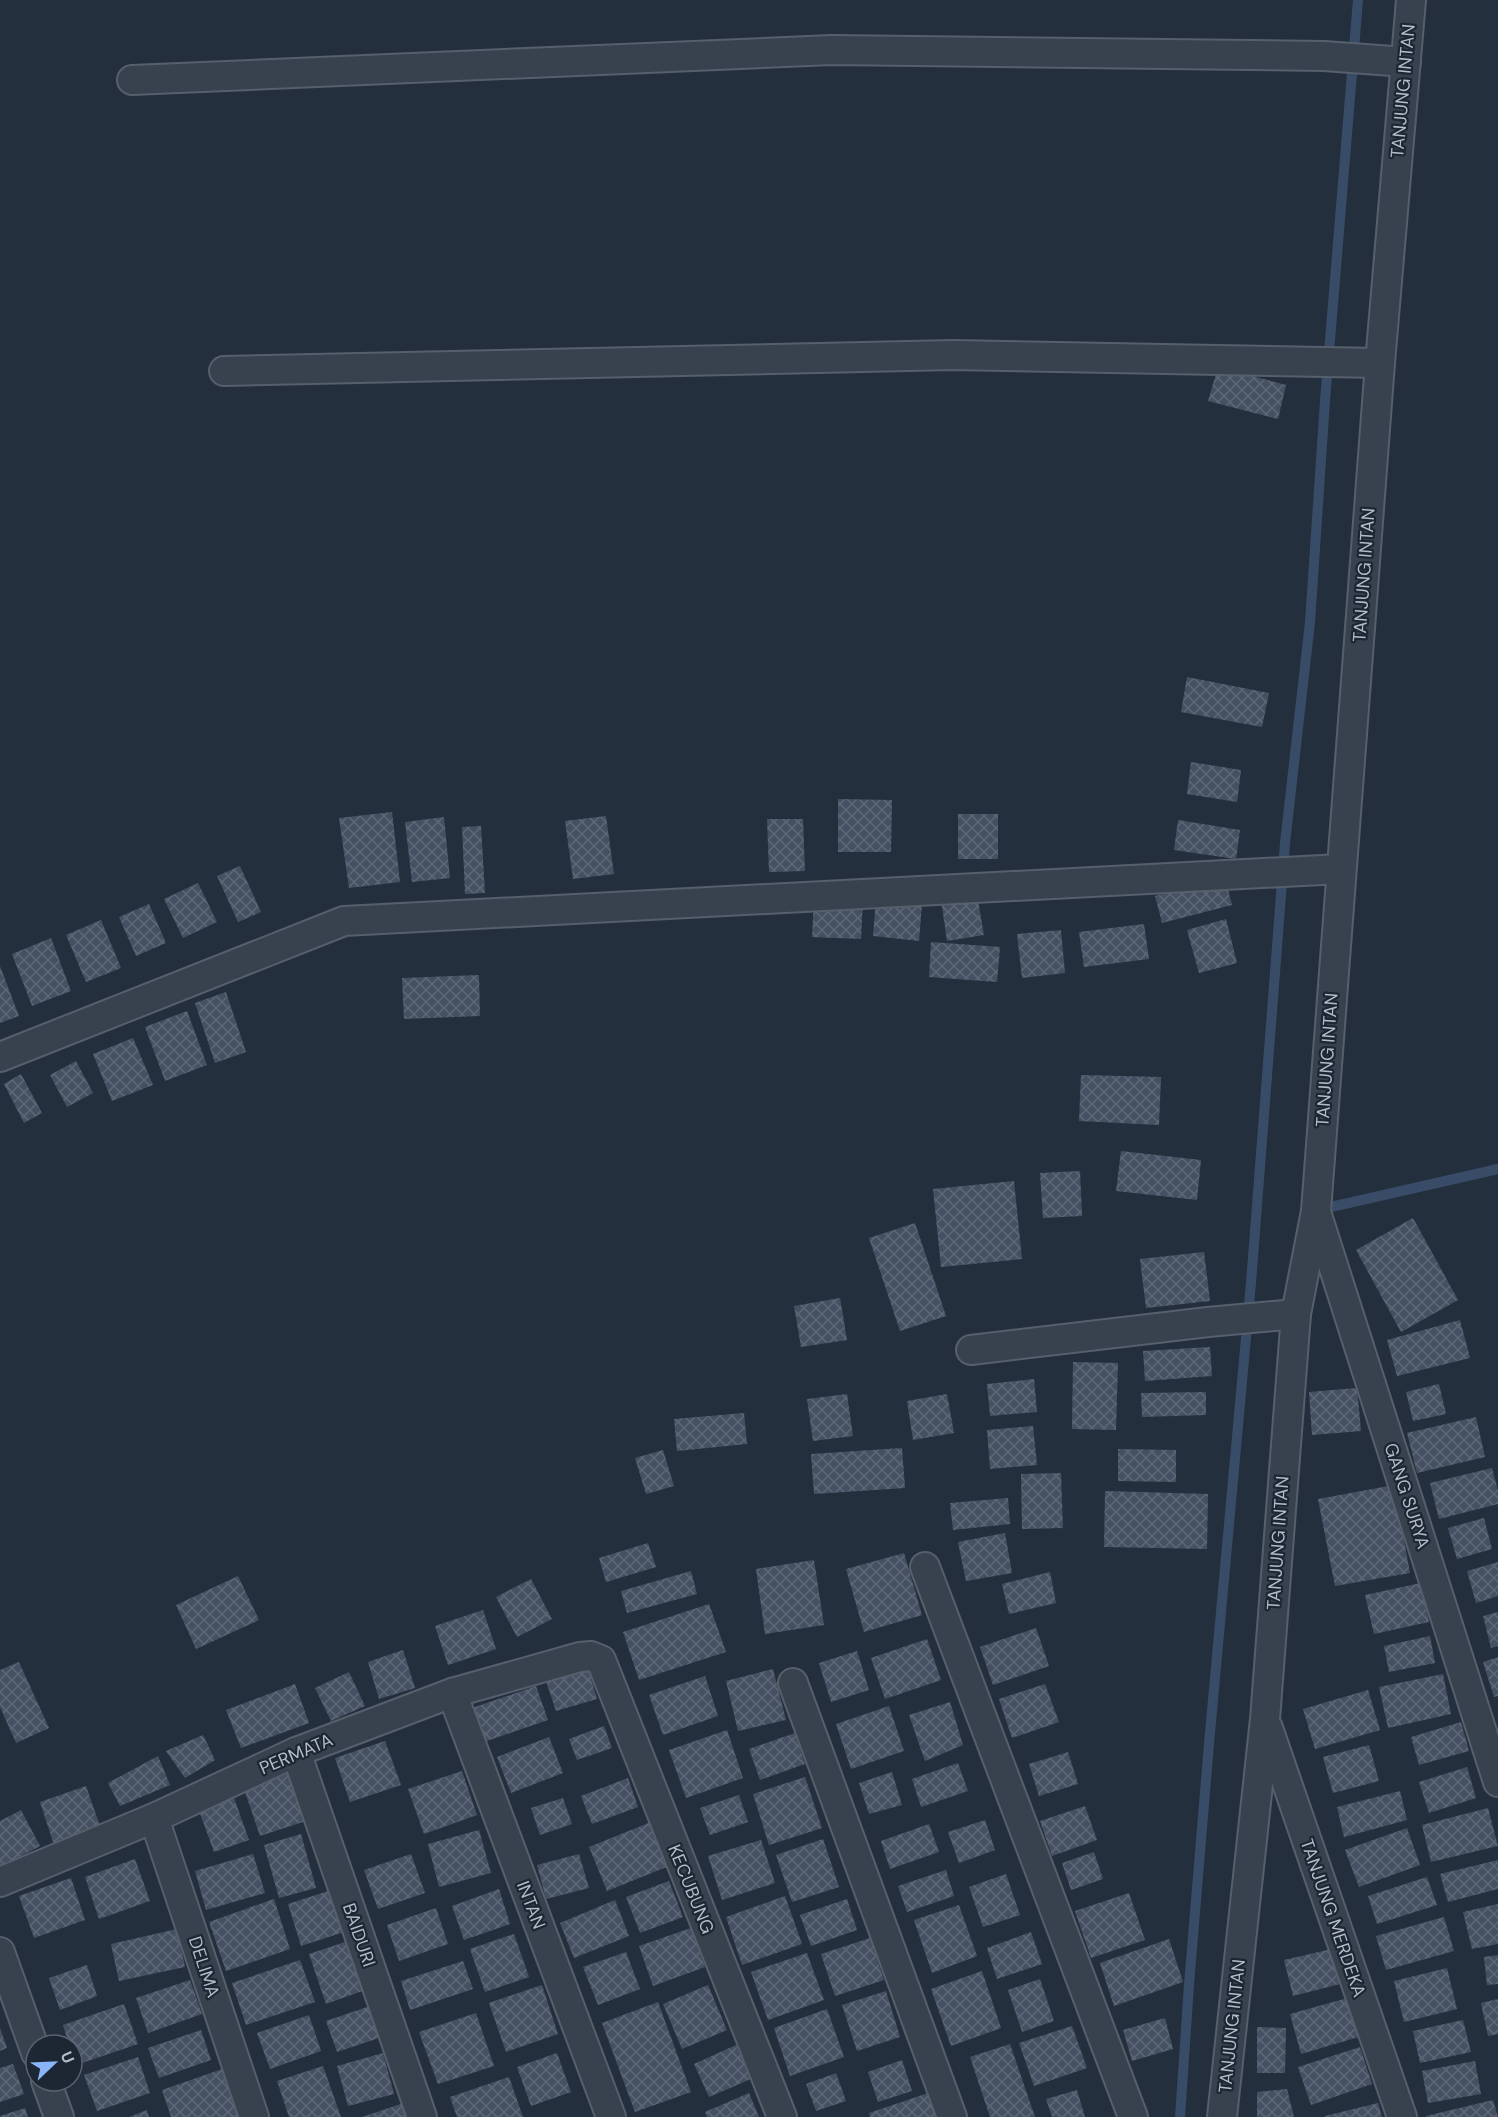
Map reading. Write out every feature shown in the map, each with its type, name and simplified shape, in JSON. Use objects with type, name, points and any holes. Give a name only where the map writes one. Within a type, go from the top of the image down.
[{"type":"street","name":"TANJUNG INTAN","points":[[1222,2117],[1265,1719],[1283,1315],[1316,1211],[1341,869],[1367,363],[1406,62],[1411,0]]},
{"type":"street","points":[[132,80],[832,50],[1324,56],[1406,62]]},
{"type":"street","points":[[224,371],[953,355],[1367,363]]},
{"type":"street","points":[[0,1057],[344,921],[1341,869]]},
{"type":"street","name":"GANG SURYA","points":[[1316,1211],[1498,1782]]},
{"type":"street","points":[[971,1350],[1283,1315]]},
{"type":"street","points":[[925,1567],[1132,2117]]},
{"type":"street","name":"PERMATA","points":[[0,1882],[154,1818],[296,1752],[452,1693],[580,1657],[591,1656],[601,1660]]},
{"type":"street","name":"KECUBUNG","points":[[601,1660],[782,2117]]},
{"type":"street","points":[[793,1683],[952,2117]]},
{"type":"street","name":"INTAN","points":[[452,1693],[611,2117]]},
{"type":"street","name":"TANJUNG MERDEKA","points":[[1265,1719],[1402,2117]]},
{"type":"street","name":"BAIDURI","points":[[296,1752],[422,2117]]},
{"type":"street","name":"DELIMA","points":[[154,1818],[254,2117]]},
{"type":"street","points":[[0,1952],[29,2033]]},
{"type":"street","points":[[50,2093],[59,2117]]},
{"type":"building","points":[[1218,367],[1286,385],[1278,419],[1208,401]]},
{"type":"building","points":[[1187,677],[1269,693],[1262,727],[1181,712]]},
{"type":"building","points":[[1191,762],[1241,770],[1237,802],[1187,794]]},
{"type":"building","points":[[838,799],[892,800],[891,852],[838,852]]},
{"type":"building","points":[[392,812],[400,882],[349,888],[339,818]]},
{"type":"building","points":[[958,814],[998,814],[998,859],[958,859]]},
{"type":"building","points":[[606,816],[614,874],[573,879],[565,821]]},
{"type":"building","points":[[444,817],[450,878],[412,882],[405,822]]},
{"type":"building","points":[[767,819],[803,819],[805,871],[769,872]]},
{"type":"building","points":[[1178,820],[1240,830],[1236,859],[1174,850]]},
{"type":"building","points":[[481,826],[485,893],[465,894],[462,827]]},
{"type":"building","points":[[240,866],[261,912],[238,922],[217,876]]},
{"type":"building","points":[[1225,878],[1232,905],[1162,923],[1155,896]]},
{"type":"building","points":[[198,883],[217,922],[183,938],[164,899]]},
{"type":"building","points":[[977,895],[984,935],[947,941],[941,900]]},
{"type":"building","points":[[814,898],[863,900],[861,939],[812,937]]},
{"type":"building","points":[[876,899],[922,904],[919,941],[873,936]]},
{"type":"building","points":[[149,904],[166,943],[136,956],[119,917]]},
{"type":"building","points":[[1226,919],[1237,963],[1199,973],[1187,930]]},
{"type":"building","points":[[101,920],[121,968],[86,982],[66,935]]},
{"type":"building","points":[[1144,924],[1149,959],[1084,967],[1079,932]]},
{"type":"building","points":[[1061,930],[1065,973],[1022,978],[1017,934]]},
{"type":"building","points":[[51,938],[71,991],[32,1006],[12,954]]},
{"type":"building","points":[[931,942],[1000,947],[997,982],[929,977]]},
{"type":"building","points":[[0,966],[19,1016],[0,1023]]},
{"type":"building","points":[[479,975],[480,1016],[404,1019],[402,978]]},
{"type":"building","points":[[226,992],[246,1052],[215,1063],[195,1003]]},
{"type":"building","points":[[187,1011],[207,1065],[165,1081],[145,1027]]},
{"type":"building","points":[[133,1038],[153,1085],[112,1101],[93,1054]]},
{"type":"building","points":[[76,1061],[93,1093],[67,1107],[50,1075]]},
{"type":"building","points":[[21,1074],[42,1113],[24,1123],[4,1084]]},
{"type":"building","points":[[1081,1075],[1161,1077],[1159,1125],[1079,1121]]},
{"type":"building","points":[[1121,1151],[1201,1160],[1197,1200],[1116,1191]]},
{"type":"building","points":[[1080,1171],[1082,1216],[1043,1218],[1040,1173]]},
{"type":"building","points":[[1014,1181],[1022,1259],[941,1267],[933,1189]]},
{"type":"building","points":[[1413,1218],[1458,1300],[1401,1332],[1356,1250]]},
{"type":"building","points":[[915,1223],[946,1316],[900,1331],[869,1238]]},
{"type":"building","points":[[1204,1252],[1210,1301],[1146,1308],[1140,1259]]},
{"type":"building","points":[[840,1298],[847,1340],[801,1347],[794,1306]]},
{"type":"building","points":[[1460,1320],[1470,1358],[1397,1376],[1387,1340]]},
{"type":"building","points":[[1210,1347],[1212,1376],[1145,1381],[1143,1351]]},
{"type":"building","points":[[1073,1362],[1118,1363],[1116,1430],[1072,1429]]},
{"type":"building","points":[[1034,1379],[1037,1412],[990,1416],[987,1384]]},
{"type":"building","points":[[1439,1384],[1446,1414],[1413,1421],[1406,1392]]},
{"type":"building","points":[[1357,1388],[1361,1431],[1312,1435],[1309,1392]]},
{"type":"building","points":[[1206,1392],[1206,1415],[1142,1417],[1141,1393]]},
{"type":"building","points":[[847,1394],[853,1436],[813,1441],[807,1399]]},
{"type":"building","points":[[947,1394],[954,1433],[913,1440],[907,1401]]},
{"type":"building","points":[[744,1413],[747,1444],[677,1451],[674,1419]]},
{"type":"building","points":[[1476,1417],[1485,1457],[1417,1473],[1407,1433]]},
{"type":"building","points":[[1033,1426],[1037,1465],[990,1469],[987,1430]]},
{"type":"building","points":[[902,1448],[905,1488],[814,1494],[811,1454]]},
{"type":"building","points":[[1118,1449],[1176,1450],[1176,1482],[1118,1481]]},
{"type":"building","points":[[663,1450],[674,1486],[646,1494],[635,1458]]},
{"type":"building","points":[[1492,1468],[1498,1491],[1498,1504],[1439,1519],[1430,1483]]},
{"type":"building","points":[[1061,1473],[1063,1528],[1022,1529],[1021,1474]]},
{"type":"building","points":[[1394,1485],[1410,1573],[1335,1586],[1318,1499]]},
{"type":"building","points":[[1105,1491],[1208,1494],[1207,1549],[1104,1547]]},
{"type":"building","points":[[1008,1498],[1010,1524],[953,1530],[950,1503]]},
{"type":"building","points":[[1484,1518],[1492,1549],[1457,1559],[1448,1528]]},
{"type":"building","points":[[1005,1533],[1012,1573],[966,1581],[958,1542]]},
{"type":"building","points":[[648,1543],[656,1567],[606,1582],[599,1558]]},
{"type":"building","points":[[904,1553],[922,1615],[864,1632],[846,1569]]},
{"type":"building","points":[[814,1560],[824,1625],[765,1634],[756,1569]]},
{"type":"building","points":[[1498,1562],[1498,1596],[1476,1603],[1467,1571]]},
{"type":"building","points":[[691,1571],[697,1594],[627,1613],[621,1591]]},
{"type":"building","points":[[1050,1572],[1056,1603],[1009,1614],[1002,1584]]},
{"type":"building","points":[[238,1576],[259,1620],[196,1649],[176,1605]]},
{"type":"building","points":[[531,1579],[552,1619],[517,1637],[496,1597]]},
{"type":"building","points":[[1421,1583],[1429,1622],[1374,1634],[1365,1595]]},
{"type":"building","points":[[709,1604],[726,1652],[639,1680],[623,1632]]},
{"type":"building","points":[[483,1610],[496,1649],[448,1665],[435,1626]]},
{"type":"building","points":[[1498,1612],[1498,1646],[1491,1648],[1483,1616]]},
{"type":"building","points":[[1036,1628],[1049,1666],[993,1685],[980,1647]]},
{"type":"building","points":[[1430,1636],[1435,1663],[1389,1672],[1384,1646]]},
{"type":"building","points":[[927,1639],[941,1680],[885,1699],[871,1658]]},
{"type":"building","points":[[403,1650],[415,1688],[379,1699],[368,1662]]},
{"type":"building","points":[[857,1651],[869,1690],[831,1702],[819,1663]]},
{"type":"building","points":[[1498,1657],[1498,1696],[1494,1697],[1483,1662]]},
{"type":"building","points":[[19,1662],[49,1728],[16,1743],[0,1707],[0,1670]]},
{"type":"building","points":[[588,1668],[597,1699],[556,1711],[546,1681]]},
{"type":"building","points":[[773,1669],[786,1720],[738,1731],[726,1681]]},
{"type":"building","points":[[349,1672],[365,1706],[331,1721],[315,1688]]},
{"type":"building","points":[[1443,1674],[1451,1714],[1388,1728],[1379,1687]]},
{"type":"building","points":[[705,1676],[718,1716],[663,1735],[649,1695]]},
{"type":"building","points":[[295,1684],[309,1723],[241,1748],[226,1710]]},
{"type":"building","points":[[1045,1684],[1059,1722],[1012,1738],[999,1699]]},
{"type":"building","points":[[536,1686],[548,1720],[484,1742],[472,1708]]},
{"type":"building","points":[[1368,1690],[1380,1730],[1315,1749],[1303,1709]]},
{"type":"building","points":[[950,1702],[963,1745],[925,1761],[909,1715]]},
{"type":"building","points":[[889,1706],[904,1751],[851,1769],[836,1724]]},
{"type":"building","points":[[1461,1722],[1469,1751],[1419,1765],[1411,1737]]},
{"type":"building","points":[[604,1726],[612,1748],[577,1760],[569,1739]]},
{"type":"building","points":[[727,1730],[743,1778],[686,1798],[669,1750]]},
{"type":"building","points":[[795,1733],[805,1764],[760,1780],[749,1749]]},
{"type":"building","points":[[203,1735],[215,1760],[185,1778],[166,1751]]},
{"type":"building","points":[[549,1737],[563,1773],[511,1793],[497,1757]]},
{"type":"building","points":[[385,1741],[401,1785],[350,1802],[335,1758]]},
{"type":"building","points":[[1369,1745],[1379,1781],[1333,1793],[1323,1757]]},
{"type":"building","points":[[1068,1752],[1078,1784],[1039,1796],[1029,1764]]},
{"type":"building","points":[[158,1756],[170,1785],[120,1806],[108,1783]]},
{"type":"building","points":[[958,1763],[968,1791],[921,1807],[912,1779]]},
{"type":"building","points":[[1467,1767],[1476,1798],[1429,1813],[1419,1782]]},
{"type":"building","points":[[462,1771],[477,1815],[424,1834],[408,1789]]},
{"type":"building","points":[[293,1772],[309,1820],[260,1836],[244,1789]]},
{"type":"building","points":[[892,1772],[902,1805],[869,1814],[859,1783]]},
{"type":"building","points":[[805,1777],[822,1828],[769,1845],[753,1794]]},
{"type":"building","points":[[628,1778],[638,1807],[592,1824],[581,1796]]},
{"type":"building","points":[[86,1786],[101,1829],[54,1845],[40,1802]]},
{"type":"building","points":[[1400,1791],[1407,1820],[1344,1837],[1337,1807]]},
{"type":"building","points":[[233,1795],[249,1840],[214,1852],[198,1808]]},
{"type":"building","points":[[739,1795],[748,1822],[710,1835],[700,1808]]},
{"type":"building","points":[[563,1798],[572,1824],[540,1835],[531,1808]]},
{"type":"building","points":[[1085,1806],[1097,1840],[1052,1856],[1040,1821]]},
{"type":"building","points":[[1488,1808],[1498,1846],[1431,1862],[1422,1825]]},
{"type":"building","points":[[21,1810],[40,1846],[0,1867],[0,1821]]},
{"type":"building","points":[[985,1820],[995,1850],[959,1863],[948,1832]]},
{"type":"building","points":[[651,1822],[669,1866],[607,1891],[589,1847]]},
{"type":"building","points":[[929,1824],[939,1852],[890,1869],[881,1841]]},
{"type":"building","points":[[1407,1828],[1420,1865],[1359,1887],[1345,1850]]},
{"type":"building","points":[[479,1830],[491,1873],[439,1887],[428,1844]]},
{"type":"building","points":[[301,1834],[316,1888],[279,1898],[264,1845]]},
{"type":"building","points":[[823,1839],[839,1887],[792,1902],[776,1855]]},
{"type":"building","points":[[761,1840],[775,1883],[722,1900],[708,1856]]},
{"type":"building","points":[[1094,1852],[1103,1879],[1071,1890],[1062,1863]]},
{"type":"building","points":[[253,1854],[265,1893],[206,1910],[195,1871]]},
{"type":"building","points":[[411,1854],[425,1893],[378,1909],[364,1870]]},
{"type":"building","points":[[579,1854],[589,1888],[546,1899],[537,1865]]},
{"type":"building","points":[[135,1859],[150,1901],[99,1919],[85,1877]]},
{"type":"building","points":[[1498,1860],[1498,1889],[1448,1902],[1440,1874]]},
{"type":"building","points":[[946,1870],[954,1896],[907,1912],[898,1886]]},
{"type":"building","points":[[1006,1874],[1020,1915],[983,1927],[969,1887]]},
{"type":"building","points":[[1427,1877],[1437,1905],[1377,1924],[1368,1896]]},
{"type":"building","points":[[71,1878],[85,1920],[34,1938],[19,1896]]},
{"type":"building","points":[[669,1881],[683,1917],[640,1933],[626,1897]]},
{"type":"building","points":[[334,1889],[347,1931],[301,1946],[288,1904]]},
{"type":"building","points":[[499,1889],[510,1924],[464,1940],[452,1906]]},
{"type":"building","points":[[1129,1893],[1145,1940],[1091,1958],[1075,1911]]},
{"type":"building","points":[[785,1896],[802,1944],[742,1965],[726,1917]]},
{"type":"building","points":[[274,1899],[290,1949],[226,1971],[209,1922]]},
{"type":"building","points":[[847,1899],[857,1930],[811,1946],[800,1915]]},
{"type":"building","points":[[615,1900],[629,1936],[574,1958],[560,1923]]},
{"type":"building","points":[[1498,1904],[1498,1944],[1472,1949],[1463,1912]]},
{"type":"building","points":[[959,1905],[977,1956],[932,1973],[914,1920]]},
{"type":"building","points":[[436,1908],[448,1944],[399,1961],[387,1925]]},
{"type":"building","points":[[1444,1917],[1454,1951],[1386,1970],[1376,1936]]},
{"type":"building","points":[[691,1928],[705,1967],[653,1986],[639,1946]]},
{"type":"building","points":[[177,1929],[185,1967],[119,1981],[111,1944]]},
{"type":"building","points":[[1031,1932],[1042,1964],[997,1979],[987,1948]]},
{"type":"building","points":[[514,1934],[529,1977],[485,1992],[470,1949]]},
{"type":"building","points":[[870,1938],[884,1980],[835,1996],[821,1954]]},
{"type":"building","points":[[1169,1939],[1183,1982],[1114,2006],[1100,1963]]},
{"type":"building","points":[[348,1941],[365,1990],[326,2004],[309,1954]]},
{"type":"building","points":[[1336,1948],[1344,1983],[1293,1996],[1284,1960]]},
{"type":"building","points":[[626,1952],[640,1989],[598,2005],[583,1967]]},
{"type":"building","points":[[807,1953],[824,2000],[768,2020],[751,1972]]},
{"type":"building","points":[[1498,1955],[1498,1984],[1487,1985],[1484,1957]]},
{"type":"building","points":[[300,1960],[315,2002],[246,2025],[232,1983]]},
{"type":"building","points":[[463,1961],[473,1989],[410,2010],[401,1981]]},
{"type":"building","points":[[87,1965],[97,1996],[60,2010],[49,1978]]},
{"type":"building","points":[[1447,1968],[1457,2009],[1404,2022],[1394,1981]]},
{"type":"building","points":[[982,1971],[1001,2028],[951,2046],[931,1989]]},
{"type":"building","points":[[1040,1979],[1054,2021],[1022,2032],[1008,1990]]},
{"type":"building","points":[[190,1980],[202,2014],[148,2033],[136,1998]]},
{"type":"building","points":[[542,1985],[558,2034],[506,2052],[489,2003]]},
{"type":"building","points":[[708,1985],[727,2030],[682,2049],[663,2004]]},
{"type":"building","points":[[886,1991],[900,2037],[857,2051],[842,2005]]},
{"type":"building","points":[[1351,1997],[1362,2036],[1301,2054],[1290,2014]]},
{"type":"building","points":[[1498,1999],[1498,2034],[1488,2036],[1481,2003]]},
{"type":"building","points":[[658,2002],[691,2092],[635,2112],[602,2023]]},
{"type":"building","points":[[124,2004],[138,2044],[84,2062],[84,2033],[65,2033],[63,2025]]},
{"type":"building","points":[[370,2006],[382,2037],[337,2052],[326,2021]]},
{"type":"building","points":[[827,2009],[844,2057],[790,2076],[774,2028]]},
{"type":"building","points":[[476,2013],[494,2066],[438,2084],[419,2032]]},
{"type":"building","points":[[309,2015],[321,2051],[270,2069],[257,2033]]},
{"type":"building","points":[[1165,2018],[1173,2049],[1132,2061],[1123,2030]]},
{"type":"building","points":[[1463,2020],[1471,2052],[1420,2063],[1413,2031]]},
{"type":"building","points":[[1072,2026],[1087,2068],[1034,2086],[1019,2043]]},
{"type":"building","points":[[1257,2027],[1286,2028],[1285,2073],[1257,2073]]},
{"type":"building","points":[[0,2028],[7,2048],[0,2051]]},
{"type":"building","points":[[201,2030],[211,2060],[159,2078],[148,2048]]},
{"type":"building","points":[[1010,2044],[1035,2117],[990,2117],[970,2057]]},
{"type":"building","points":[[736,2045],[751,2079],[709,2097],[694,2064]]},
{"type":"building","points":[[1360,2047],[1372,2084],[1311,2105],[1298,2067]]},
{"type":"building","points":[[383,2053],[394,2094],[348,2106],[337,2066]]},
{"type":"building","points":[[557,2053],[571,2092],[531,2106],[517,2067]]},
{"type":"building","points":[[138,2057],[150,2093],[97,2111],[84,2075]]},
{"type":"building","points":[[902,2060],[912,2091],[878,2102],[868,2072]]},
{"type":"building","points":[[1475,2061],[1481,2094],[1428,2103],[1422,2071]]},
{"type":"building","points":[[13,2064],[24,2094],[0,2102],[0,2068]]},
{"type":"building","points":[[323,2066],[341,2117],[289,2117],[277,2081]]},
{"type":"building","points":[[225,2068],[240,2117],[171,2117],[162,2090]]},
{"type":"building","points":[[836,2073],[846,2101],[816,2111],[806,2084]]},
{"type":"building","points":[[509,2077],[523,2117],[457,2117],[450,2097]]},
{"type":"building","points":[[1287,2089],[1294,2117],[1257,2117],[1257,2092]]},
{"type":"building","points":[[937,2090],[947,2117],[870,2117],[869,2113]]},
{"type":"building","points":[[1077,2090],[1085,2117],[1052,2117],[1046,2099]]},
{"type":"building","points":[[749,2093],[759,2117],[707,2117],[705,2112]]},
{"type":"building","points":[[1493,2100],[1498,2117],[1426,2117],[1426,2116]]},
{"type":"building","points":[[404,2103],[409,2117],[362,2117]]},
{"type":"building","points":[[1378,2103],[1382,2117],[1325,2117],[1325,2116]]},
{"type":"building","points":[[25,2108],[28,2117],[0,2117],[0,2116]]},
{"type":"building","points":[[147,2110],[149,2117],[129,2117]]},
{"type":"waterway","points":[[1180,2117],[1209,1744],[1251,1283],[1285,843],[1310,622],[1325,401],[1358,0]]},
{"type":"waterway","points":[[1331,1207],[1498,1169]]}]
